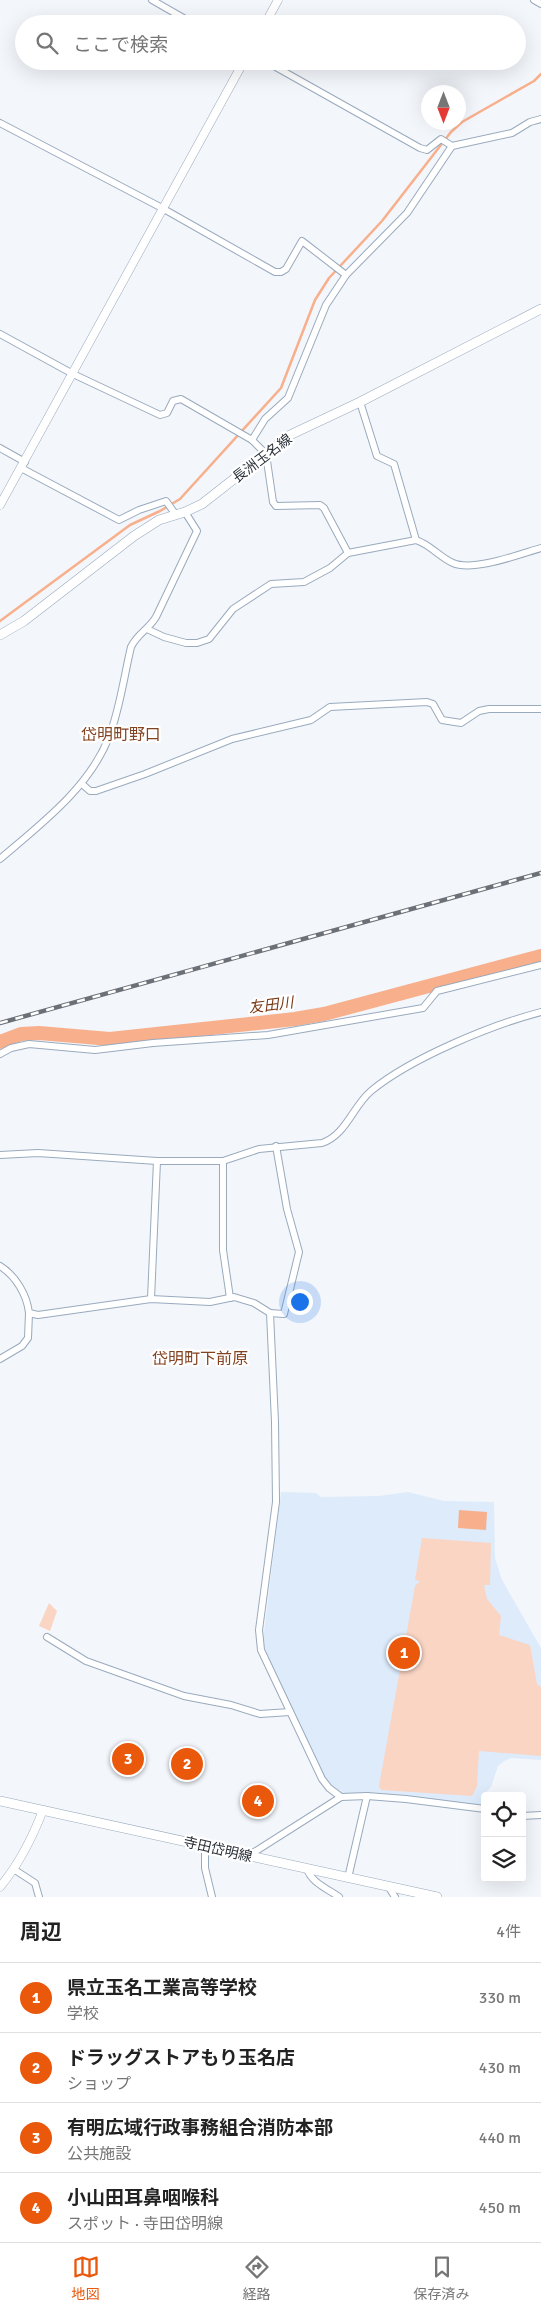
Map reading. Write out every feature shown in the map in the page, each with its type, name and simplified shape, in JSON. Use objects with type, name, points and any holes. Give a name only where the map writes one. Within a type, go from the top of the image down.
[{"type":"main road","name":"長洲玉名線","points":[[0,635],[24,621],[134,536],[175,510],[202,504],[290,435],[360,402],[541,309]]},
{"type":"main road","name":"寺田岱明線","points":[[0,1801],[437,1897]]},
{"type":"street","points":[[152,0],[178,15]]},
{"type":"street","points":[[270,15],[278,0]]},
{"type":"street","points":[[534,0],[541,4]]},
{"type":"street","points":[[0,505],[239,70]]},
{"type":"street","points":[[281,70],[420,148],[427,150],[441,139],[450,145],[512,133],[530,122],[541,119]]},
{"type":"street","points":[[0,123],[162,208],[275,272],[281,272],[286,269],[302,241],[346,275]]},
{"type":"street","points":[[252,440],[265,419],[288,398],[326,305],[346,275],[406,213],[450,145]]},
{"type":"street","points":[[0,334],[73,374],[160,415],[167,413],[173,401],[181,400],[252,440],[266,454],[273,502],[276,506],[320,505],[324,508],[348,553]]},
{"type":"street","points":[[360,402],[377,456],[394,464],[416,540]]},
{"type":"street","points":[[0,448],[23,465],[119,520],[139,510],[166,502],[198,531],[156,617],[147,629],[136,636],[131,647],[108,739],[82,784],[24,840],[1,855]]},
{"type":"street","points":[[147,629],[164,637],[186,643],[197,643],[209,639],[233,609],[248,598],[271,584],[304,582],[330,568],[348,553],[416,540],[425,543],[452,563],[459,565],[502,559],[541,548]]},
{"type":"street","points":[[82,784],[90,791],[96,791],[145,774],[232,738],[311,720],[330,707],[427,702],[432,704],[442,720],[461,723],[484,710],[541,709]]},
{"type":"street","points":[[0,1054],[11,1048],[29,1044],[95,1050],[153,1043],[268,1035],[424,1008],[437,991],[541,965]]},
{"type":"street","points":[[0,1155],[38,1153],[97,1155],[157,1161],[223,1161],[259,1149],[322,1143],[331,1140],[340,1132],[361,1101],[389,1079],[483,1031],[514,1019],[541,1012]]},
{"type":"street","points":[[29,1313],[38,1315],[151,1299],[210,1302],[234,1297],[254,1303],[270,1313],[284,1314],[299,1252],[287,1209],[276,1146]]},
{"type":"street","points":[[151,1299],[157,1161]]},
{"type":"street","points":[[223,1161],[223,1250],[230,1298]]},
{"type":"street","points":[[0,1266],[23,1292],[27,1299],[29,1313],[28,1338],[22,1346],[0,1359]]},
{"type":"street","points":[[270,1313],[275,1422],[276,1502],[259,1630],[264,1660],[322,1778],[329,1788],[341,1797]]},
{"type":"street","points":[[47,1637],[86,1661],[184,1696],[231,1705],[260,1714],[290,1712]]},
{"type":"street","points":[[348,1878],[367,1796]]},
{"type":"street","points":[[248,1856],[341,1797],[367,1796],[481,1809]]},
{"type":"street","points":[[0,1887],[14,1870],[33,1838],[43,1810]]},
{"type":"street","points":[[526,1816],[541,1814]]},
{"type":"street","points":[[205,1846],[205,1868],[212,1897]]},
{"type":"street","points":[[307,1868],[308,1874],[339,1897]]},
{"type":"street","points":[[14,1870],[35,1882],[39,1897]]},
{"type":"street","points":[[388,1886],[395,1897]]},
{"type":"shaded area","points":[[281,1492],[316,1493],[321,1497],[379,1496],[408,1492],[444,1501],[494,1502],[495,1558],[502,1580],[541,1648],[541,1760],[511,1758],[504,1761],[498,1766],[491,1787],[486,1792],[481,1792],[481,1807],[411,1796],[340,1793],[324,1780],[268,1659],[263,1641]]},
{"type":"shaded area","points":[[459,1510],[487,1512],[486,1530],[458,1528]]},
{"type":"shaded area","points":[[422,1538],[491,1543],[490,1585],[484,1585],[487,1599],[501,1616],[499,1635],[530,1645],[537,1684],[541,1687],[541,1756],[479,1751],[477,1786],[472,1796],[381,1790],[379,1786],[415,1586],[420,1581],[415,1580]]},
{"type":"shaded area","points":[[49,1603],[57,1611],[50,1631],[39,1626]]},
{"type":"waterway","points":[[0,621],[130,525],[180,499],[281,388],[315,300],[329,278],[382,221],[451,132],[462,122],[534,81],[541,74]]},
{"type":"waterway","name":"友田川","points":[[0,1042],[21,1034],[39,1033],[110,1039],[295,1019],[324,1014],[541,956]]},
{"type":"railway","points":[[0,1023],[541,873]]},
{"type":"place","name":"県立玉名工業高等学校","points":[[404,1653]]},
{"type":"place","name":"有明広域行政事務組合消防本部","points":[[128,1759]]},
{"type":"place","name":"ドラッグストアもり玉名店","points":[[187,1764]]},
{"type":"place","name":"小山田耳鼻咽喉科","points":[[258,1801]]},
{"type":"district","name":"岱明町野口","points":[[121,734]]},
{"type":"district","name":"岱明町下前原","points":[[200,1358]]}]
